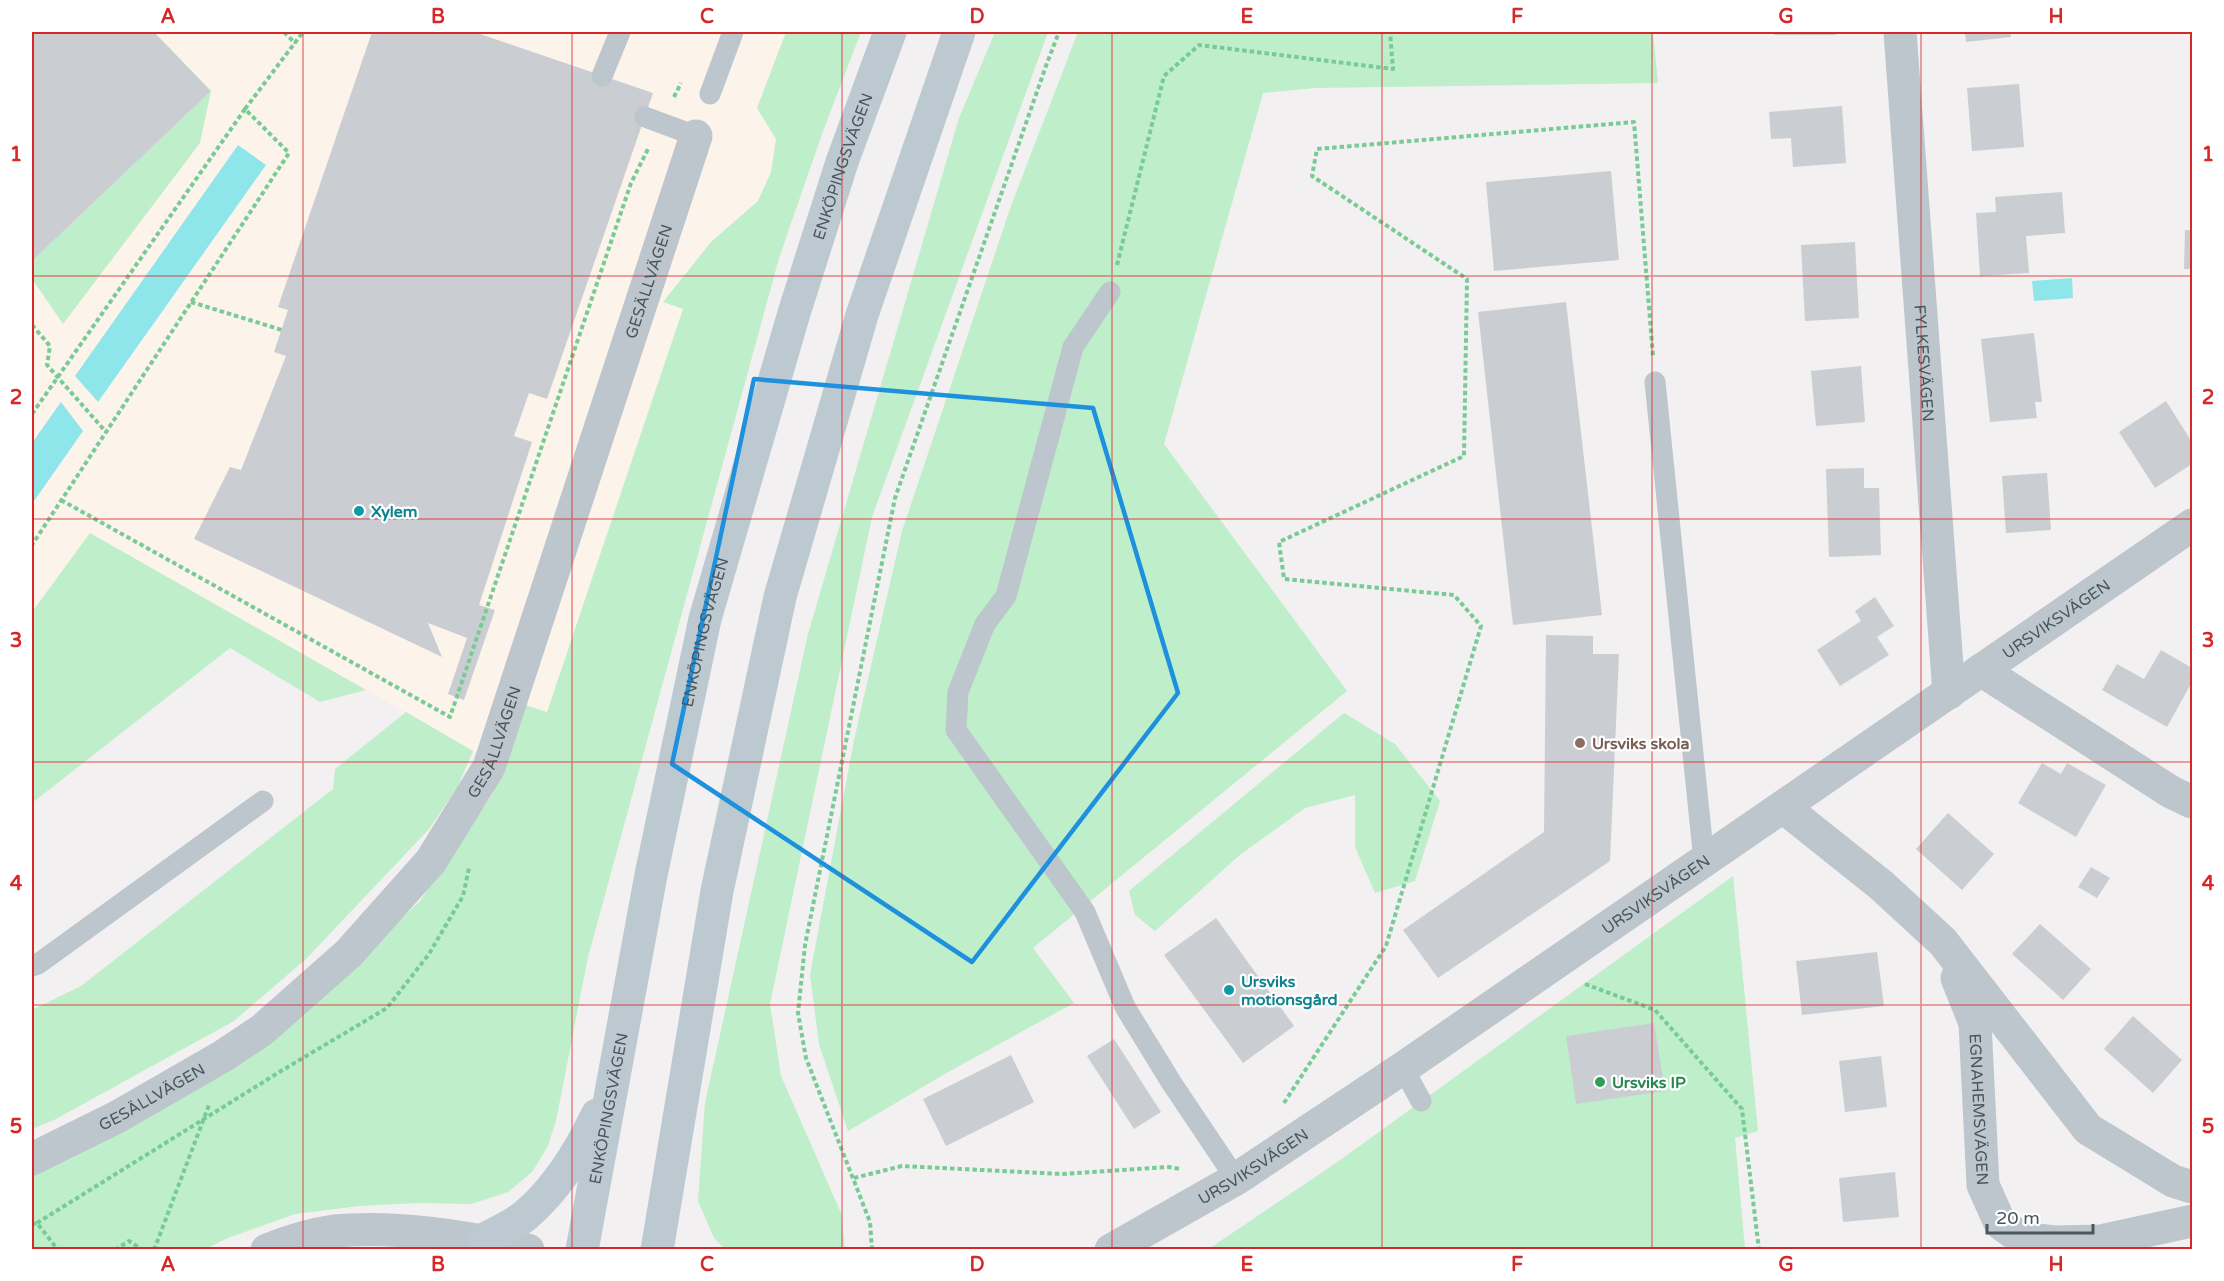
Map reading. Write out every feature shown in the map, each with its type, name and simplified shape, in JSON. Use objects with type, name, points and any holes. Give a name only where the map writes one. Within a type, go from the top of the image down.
[{"type":"main road","name":"ENKÖPINGSVÄGEN","points":[[582,1250],[651,875],[705,619],[794,313],[842,162],[890,32]]},
{"type":"main road","points":[[657,1250],[717,891],[780,597],[862,315],[958,32]]},
{"type":"main road","points":[[483,1240],[526,1215],[568,1168],[586,1138],[612,1084]]},
{"type":"street","name":"FYLKESVÄGEN","points":[[1900,32],[1949,693]]},
{"type":"street","name":"GESÄLLVÄGEN","points":[[32,1159],[117,1117],[223,1056],[262,1030],[349,953],[430,861],[489,767],[696,136]]},
{"type":"street","name":"URSVIKSVÄGEN","points":[[1111,1250],[1236,1179],[1403,1068],[2193,525]]},
{"type":"street","points":[[1981,670],[2172,792],[2193,802]]},
{"type":"street","name":"EGNAHEMSVÄGEN","points":[[1783,807],[1881,885],[1943,942],[2088,1129],[2173,1181],[2193,1187]]},
{"type":"street","name":"EGNAHEMSVÄGEN","points":[[1943,942],[1975,1023],[1983,1185],[2000,1223],[2021,1238],[2054,1242],[2100,1241],[2193,1221]]},
{"type":"street","points":[[267,1250],[286,1242],[335,1231],[422,1232],[483,1240],[528,1250]]},
{"type":"lane","points":[[602,76],[620,32]]},
{"type":"lane","points":[[710,94],[732,32]]},
{"type":"lane","points":[[653,120],[696,136]]},
{"type":"lane","points":[[1110,292],[1073,347],[1006,596],[985,624],[958,692],[956,730],[1085,912],[1125,1007],[1171,1082],[1236,1179]]},
{"type":"lane","points":[[1655,382],[1704,861]]},
{"type":"lane","points":[[32,966],[38,964],[263,801]]},
{"type":"lane","points":[[1403,1068],[1421,1101]]},
{"type":"path","points":[[284,32],[295,43]]},
{"type":"path","points":[[32,414],[246,108],[303,32]]},
{"type":"path","points":[[872,1250],[870,1222],[806,1058],[798,1013],[805,945],[895,498],[1059,32]]},
{"type":"path","points":[[1110,292],[1164,76],[1199,45],[1393,69],[1390,32]]},
{"type":"path","points":[[61,500],[450,717],[653,120],[682,81]]},
{"type":"path","points":[[32,545],[289,153],[246,108]]},
{"type":"path","points":[[1280,1111],[1386,946],[1481,626],[1454,595],[1284,579],[1279,542],[1464,456],[1467,279],[1312,176],[1317,149],[1634,122],[1655,382]]},
{"type":"path","points":[[191,302],[282,330]]},
{"type":"path","points":[[32,325],[50,346],[47,365],[106,432]]},
{"type":"path","points":[[1547,969],[1654,1010],[1742,1109],[1759,1250]]},
{"type":"path","points":[[154,1250],[205,1118],[223,1056]]},
{"type":"path","points":[[854,1178],[902,1166],[1062,1174],[1169,1167],[1236,1179]]},
{"type":"path","points":[[32,1224],[37,1223],[58,1250]]},
{"type":"path","points":[[115,1250],[129,1241],[143,1250]]},
{"type":"highlighted area","points":[[754,379],[1093,408],[1178,693],[972,962],[672,764]]},
{"type":"shaded area","points":[[32,32],[786,32],[757,108],[776,139],[771,172],[758,201],[711,242],[664,301],[683,309],[547,713],[522,704],[502,767],[90,533],[32,612]]},
{"type":"green space","points":[[786,32],[861,32],[823,131],[779,258],[588,957],[556,1121],[547,1148],[532,1172],[508,1192],[471,1204],[419,1203],[359,1206],[295,1214],[228,1238],[203,1250],[32,1249],[32,1173],[363,955],[420,901],[492,795],[522,704],[547,712],[683,309],[663,302],[711,242],[758,201],[771,172],[776,139],[757,108]]},
{"type":"green space","points":[[995,32],[1048,32],[872,517],[770,1004],[781,1076],[841,1213],[845,1249],[725,1249],[714,1238],[698,1201],[705,1103],[808,634],[959,118]]},
{"type":"green space","points":[[1078,32],[1653,32],[1658,83],[1315,88],[1263,93],[1164,444],[1347,691],[1033,948],[1074,1003],[950,1071],[848,1131],[819,1044],[810,975],[854,740],[902,531],[1012,203]]},
{"type":"green space","points":[[211,91],[200,143],[63,324],[32,279],[32,261]]},
{"type":"green space","points":[[90,533],[366,690],[320,702],[230,648],[32,803],[32,612]]},
{"type":"green space","points":[[406,712],[473,751],[457,788],[429,829],[306,959],[234,1021],[54,1120],[32,1129],[32,1010],[81,986],[333,789],[335,769]]},
{"type":"green space","points":[[1344,713],[1395,744],[1440,801],[1415,881],[1375,893],[1355,847],[1355,795],[1305,808],[1241,854],[1155,931],[1135,915],[1129,891]]},
{"type":"green space","name":"Ursviks IP","points":[[1733,876],[1758,1131],[1735,1138],[1745,1249],[1207,1250],[1336,1163]]},
{"type":"water","points":[[238,145],[266,165],[98,402],[75,376]]},
{"type":"water","points":[[2072,278],[2073,298],[2034,301],[2032,281]]},
{"type":"water","points":[[61,402],[83,431],[32,504],[32,443]]},
{"type":"building","points":[[32,32],[154,32],[211,91],[32,261]]},
{"type":"building","points":[[372,32],[474,32],[653,93],[547,399],[529,393],[514,436],[532,442],[479,605],[495,610],[464,700],[448,694],[467,638],[428,623],[442,657],[194,539],[230,467],[241,470],[286,356],[274,352],[288,310],[278,307]]},
{"type":"building","points":[[1774,32],[1836,32],[1836,35],[1774,35]]},
{"type":"building","points":[[1965,32],[2010,32],[2011,37],[1966,42]]},
{"type":"building","points":[[2019,84],[2024,147],[1972,151],[1967,88]]},
{"type":"building","points":[[1842,106],[1846,163],[1793,167],[1791,138],[1771,139],[1769,112]]},
{"type":"building","points":[[1611,171],[1619,260],[1494,271],[1486,182]]},
{"type":"building","points":[[2062,192],[2065,233],[2026,236],[2029,273],[1980,276],[1976,213],[1996,212],[1995,197]]},
{"type":"building","points":[[2185,230],[2192,230],[2192,269],[2184,269]]},
{"type":"building","points":[[1855,242],[1859,318],[1805,321],[1801,245]]},
{"type":"building","points":[[1566,302],[1602,615],[1513,625],[1478,312]]},
{"type":"building","points":[[2034,333],[2042,402],[2035,402],[2037,418],[1990,422],[1981,339]]},
{"type":"building","points":[[1861,366],[1865,422],[1816,426],[1811,371]]},
{"type":"building","points":[[2166,401],[2192,442],[2192,464],[2155,488],[2119,432]]},
{"type":"building","points":[[1864,468],[1864,488],[1879,488],[1881,555],[1829,557],[1826,469]]},
{"type":"building","points":[[2047,473],[2051,530],[2006,533],[2002,476]]},
{"type":"building","points":[[1875,597],[1894,626],[1877,637],[1889,655],[1840,686],[1817,650],[1861,621],[1855,611]]},
{"type":"building","name":"Ursviks skola","points":[[1546,635],[1593,636],[1593,654],[1619,654],[1610,861],[1438,978],[1403,930],[1544,832]]},
{"type":"building","points":[[2161,650],[2192,668],[2192,682],[2167,727],[2102,690],[2117,664],[2144,679]]},
{"type":"building","points":[[2042,763],[2061,774],[2067,763],[2106,785],[2076,837],[2018,803]]},
{"type":"building","points":[[1948,813],[1994,854],[1962,890],[1916,849]]},
{"type":"building","points":[[2091,867],[2110,878],[2097,898],[2078,887]]},
{"type":"building","name":"Ursviks motionsgård","points":[[1216,918],[1294,1026],[1243,1063],[1164,955]]},
{"type":"building","points":[[2040,924],[2091,969],[2063,1000],[2012,954]]},
{"type":"building","points":[[1877,952],[1884,1006],[1802,1015],[1796,961]]},
{"type":"building","points":[[2133,1016],[2182,1060],[2153,1093],[2104,1049]]},
{"type":"building","points":[[1654,1023],[1665,1091],[1576,1104],[1566,1036]]},
{"type":"building","points":[[1114,1039],[1161,1112],[1134,1129],[1087,1056]]},
{"type":"building","points":[[1011,1055],[1034,1102],[946,1146],[923,1099]]},
{"type":"building","points":[[1881,1056],[1887,1107],[1845,1112],[1839,1061]]},
{"type":"building","points":[[1895,1172],[1899,1217],[1843,1222],[1839,1178]]},
{"type":"place","name":"Xylem","points":[[359,511]]},
{"type":"place","name":"Ursviks skola","points":[[1580,743]]},
{"type":"place","name":"Ursviks motionsgård","points":[[1229,990]]},
{"type":"place","name":"Ursviks IP","points":[[1600,1082]]}]
